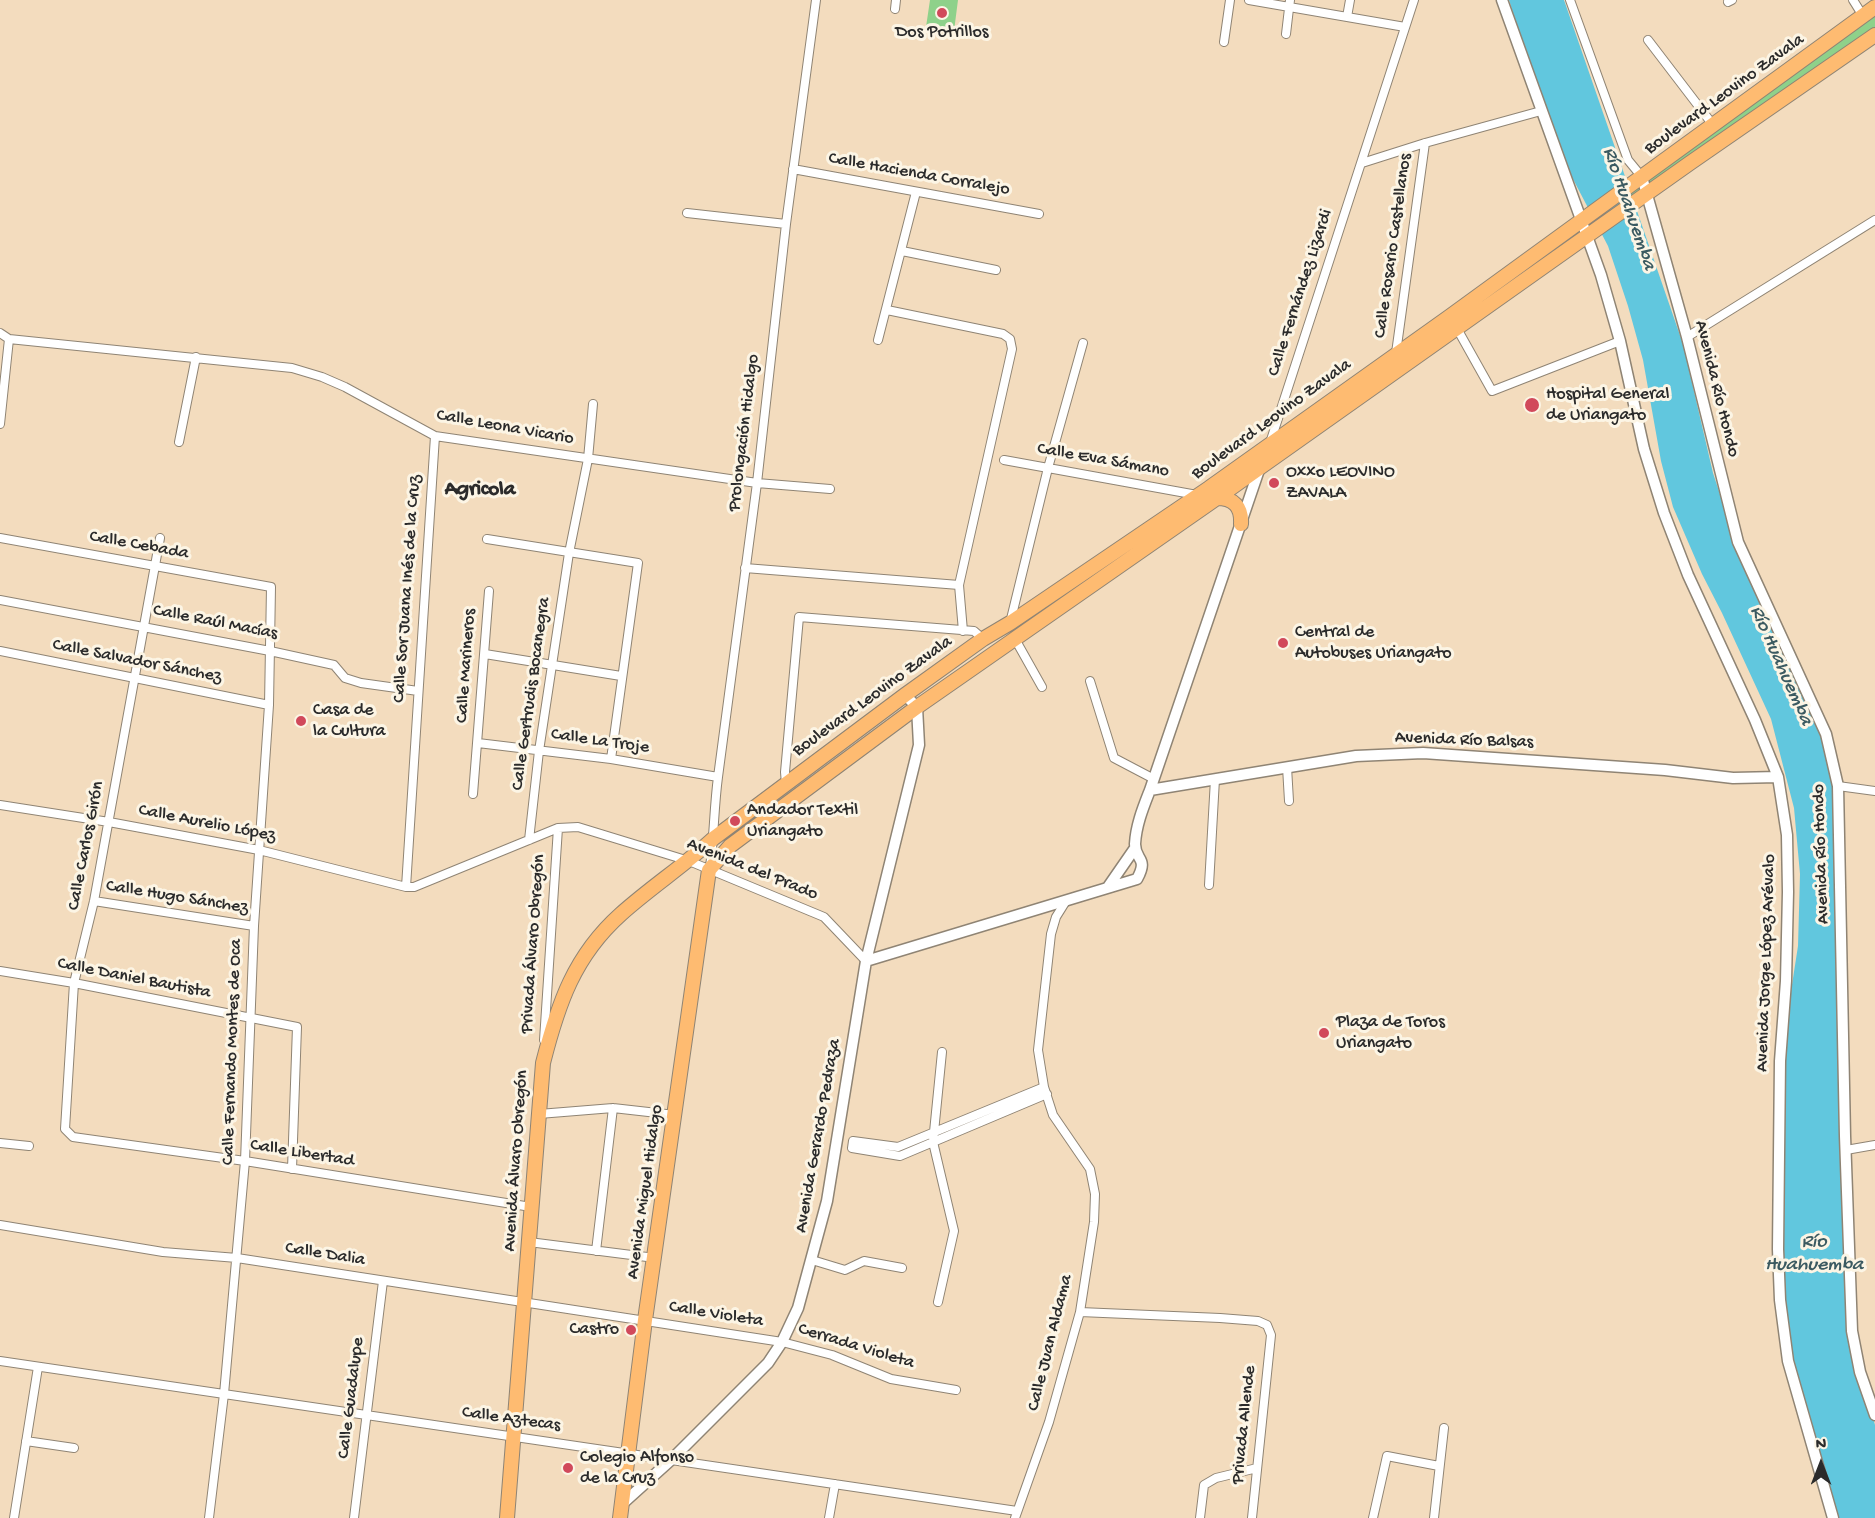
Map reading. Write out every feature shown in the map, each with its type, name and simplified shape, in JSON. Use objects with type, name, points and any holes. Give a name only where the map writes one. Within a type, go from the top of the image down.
[{"type":"main road","name":"Boulevard Leovino Zavala","points":[[1587,227],[1639,180],[1868,14]]},
{"type":"main road","points":[[1868,14],[1860,32],[1872,37]]},
{"type":"main road","name":"Boulevard Leovino Zavala","points":[[689,861],[714,838],[983,639],[1208,494],[1259,468],[1453,322],[1587,227],[1643,196],[1872,37]]},
{"type":"main road","name":"Boulevard Leovino Zavala","points":[[709,870],[730,846],[917,707],[1015,639],[1208,494],[1270,444],[1396,353],[1453,322]]},
{"type":"main road","points":[[1208,494],[1225,498],[1238,506],[1241,524]]},
{"type":"main road","points":[[801,773],[810,786]]},
{"type":"main road","name":"Avenida Álvaro Obregón","points":[[507,1518],[543,1063],[562,998],[582,959],[620,915],[689,861]]},
{"type":"main road","name":"Avenida Miguel Hidalgo","points":[[620,1511],[709,870]]},
{"type":"street","name":"Prolongación Hidalgo","points":[[709,870],[714,838],[713,818],[757,483],[786,224],[816,0]]},
{"type":"street","points":[[1224,42],[1230,0]]},
{"type":"street","points":[[1249,0],[1290,3],[1347,17],[1405,27]]},
{"type":"street","points":[[1347,17],[1350,0]]},
{"type":"street","name":"Calle Fernández Lizardi","points":[[1135,848],[1137,825],[1259,468],[1270,444],[1414,0]]},
{"type":"street","name":"Avenida Jorge López Arévalo","points":[[1502,0],[1540,111],[1587,227],[1620,341],[1644,450],[1664,513],[1688,575],[1755,720],[1778,777],[1787,835],[1788,892],[1786,981],[1779,1061],[1780,1300],[1788,1361],[1833,1518]]},
{"type":"street","points":[[1570,0],[1628,160],[1639,180]]},
{"type":"street","points":[[1853,0],[1868,14]]},
{"type":"street","points":[[1286,34],[1290,3]]},
{"type":"street","points":[[1648,40],[1713,125]]},
{"type":"street","points":[[1362,162],[1540,111]]},
{"type":"street","name":"Calle Rosario Castellanos","points":[[1396,353],[1425,143]]},
{"type":"street","name":"Calle Hacienda Corralejo","points":[[793,169],[1039,214]]},
{"type":"street","name":"Avenida Río Hondo","points":[[1639,180],[1687,337],[1719,474],[1738,542],[1826,734],[1838,786],[1852,1331],[1860,1372],[1875,1415]]},
{"type":"street","points":[[878,340],[916,192]]},
{"type":"street","points":[[687,213],[786,224]]},
{"type":"street","points":[[1687,337],[1875,220]]},
{"type":"street","points":[[902,251],[996,270]]},
{"type":"street","points":[[887,310],[1003,334],[1010,339],[1012,350],[959,585],[963,631]]},
{"type":"street","points":[[1453,322],[1492,391],[1620,341]]},
{"type":"street","points":[[0,333],[9,339],[2,385],[0,424]]},
{"type":"street","name":"Calle Leona Vicario","points":[[9,339],[283,367],[322,377],[345,387],[435,436],[757,483],[830,489]]},
{"type":"street","points":[[1010,623],[1048,468],[1083,343]]},
{"type":"street","points":[[179,441],[196,357]]},
{"type":"street","name":"Calle Gertrudis Bocanegra","points":[[529,840],[539,751],[569,553],[588,459],[592,404]]},
{"type":"street","name":"Calle Sor Juana Inés de la Cruz","points":[[406,887],[435,436]]},
{"type":"street","name":"Calle Eva Sámano","points":[[1004,460],[1208,494]]},
{"type":"street","name":"Calle Cebada","points":[[0,538],[271,587]]},
{"type":"street","name":"Calle Carlos Girón","points":[[68,1134],[65,1129],[74,983],[94,901],[160,538]]},
{"type":"street","points":[[487,539],[638,563],[611,759]]},
{"type":"street","points":[[746,568],[959,585]]},
{"type":"street","name":"Calle Fernando Montes de Oca","points":[[209,1518],[224,1394],[245,1161],[254,926],[268,705],[271,587]]},
{"type":"street","name":"Calle Marineros","points":[[473,794],[489,591]]},
{"type":"street","name":"Calle Raúl Macías","points":[[0,600],[270,651],[334,665],[345,678],[361,683],[418,691]]},
{"type":"street","points":[[786,784],[785,772],[799,617],[974,632],[983,639]]},
{"type":"street","points":[[1015,639],[1042,687]]},
{"type":"street","name":"Calle Salvador Sánchez","points":[[0,651],[268,705]]},
{"type":"street","points":[[484,654],[621,676]]},
{"type":"street","points":[[1090,681],[1114,758],[1152,785]]},
{"type":"street","points":[[905,695],[917,707]]},
{"type":"street","name":"Avenida Gerardo Pedraza","points":[[620,1511],[768,1363],[782,1342],[798,1308],[813,1260],[827,1201],[866,961],[919,745],[917,707]]},
{"type":"street","name":"Calle La Troje","points":[[478,743],[611,759],[718,777]]},
{"type":"street","name":"Avenida Río Balsas","points":[[1152,785],[1215,779],[1356,756],[1423,753],[1665,770],[1733,778],[1778,777]]},
{"type":"street","points":[[1287,767],[1288,801]]},
{"type":"street","points":[[1209,885],[1215,779]]},
{"type":"street","points":[[1838,786],[1875,791]]},
{"type":"street","name":"Calle Aurelio López","points":[[0,805],[109,822],[259,850],[406,887]]},
{"type":"street","name":"Avenida del Prado","points":[[406,887],[414,887],[558,828],[578,827],[689,861],[824,917],[866,961]]},
{"type":"street","name":"Privada Álvaro Obregón","points":[[543,1063],[558,828]]},
{"type":"street","points":[[866,961],[1137,879],[1143,868],[1142,859],[1135,848],[1108,886]]},
{"type":"street","name":"Calle Juan Aldama","points":[[1016,1515],[1049,1422],[1080,1312],[1094,1222],[1095,1194],[1090,1169],[1053,1115],[1038,1050],[1050,946],[1056,917],[1066,900]]},
{"type":"street","name":"Calle Hugo Sánchez","points":[[94,901],[254,926]]},
{"type":"street","name":"Calle Daniel Bautista","points":[[0,971],[74,983],[297,1027],[292,1169]]},
{"type":"street","points":[[938,1302],[954,1231],[934,1137],[942,1052]]},
{"type":"street","points":[[934,1137],[898,1147],[853,1141],[852,1148],[900,1156],[934,1137],[1046,1090]]},
{"type":"street","points":[[539,1114],[613,1108],[675,1115]]},
{"type":"street","points":[[596,1251],[613,1108]]},
{"type":"street","name":"Calle Libertad","points":[[68,1134],[73,1137],[245,1161],[531,1207]]},
{"type":"street","points":[[0,1143],[29,1146]]},
{"type":"street","points":[[1846,1150],[1875,1145]]},
{"type":"street","name":"Calle Dalia","points":[[0,1226],[163,1252],[237,1258],[645,1320]]},
{"type":"street","points":[[529,1242],[655,1258]]},
{"type":"street","points":[[813,1260],[845,1270],[864,1262],[902,1268]]},
{"type":"street","name":"Calle Guadalupe","points":[[354,1518],[383,1281]]},
{"type":"street","name":"Privada Allende","points":[[1080,1312],[1258,1321],[1267,1325],[1271,1335],[1252,1518]]},
{"type":"street","name":"Calle Violeta","points":[[645,1320],[782,1342]]},
{"type":"street","name":"Cerrada Violeta","points":[[782,1342],[832,1355],[891,1379],[957,1390]]},
{"type":"street","name":"Calle Aztecas","points":[[0,1361],[835,1484],[1016,1515]]},
{"type":"street","points":[[14,1518],[38,1367]]},
{"type":"street","points":[[1434,1518],[1444,1428]]},
{"type":"street","points":[[26,1441],[74,1448]]},
{"type":"street","points":[[1373,1518],[1387,1456],[1439,1466]]},
{"type":"street","points":[[1200,1518],[1204,1485],[1216,1478],[1257,1468]]},
{"type":"street","points":[[829,1518],[835,1484]]},
{"type":"green space","name":"Dos Potrillos","points":[[930,0],[958,0],[954,31],[926,27]]},
{"type":"green space","points":[[1875,13],[1875,28],[1661,175],[726,843],[791,791],[1203,498]]},
{"type":"water","name":"Río Huahuemba","points":[[1509,0],[1564,0],[1683,344],[1713,473],[1736,543],[1823,734],[1836,786],[1845,1136],[1860,1372],[1875,1425],[1875,1518],[1834,1518],[1805,1416],[1781,1300],[1780,1062],[1798,946],[1800,874],[1794,808],[1771,719],[1673,507],[1661,461],[1643,360],[1628,306],[1608,246],[1563,160]]},
{"type":"place","name":"Dos Potrillos","points":[[942,13]]},
{"type":"place","name":"Hospital General de Uriangato","points":[[1532,405]]},
{"type":"place","name":"Oxxo LEOVINO ZAVALA","points":[[1274,483]]},
{"type":"place","name":"Central de Autobuses Uriangato","points":[[1283,643]]},
{"type":"place","name":"Casa de la Cultura","points":[[301,721]]},
{"type":"place","name":"Andador Textil Uriangato","points":[[735,821]]},
{"type":"place","name":"Plaza de Toros Uriangato","points":[[1324,1033]]},
{"type":"place","name":"Castro","points":[[631,1330]]},
{"type":"place","name":"Colegio Alfonso de la Cruz","points":[[568,1468]]},
{"type":"district","name":"Agricola","points":[[480,491]]}]
